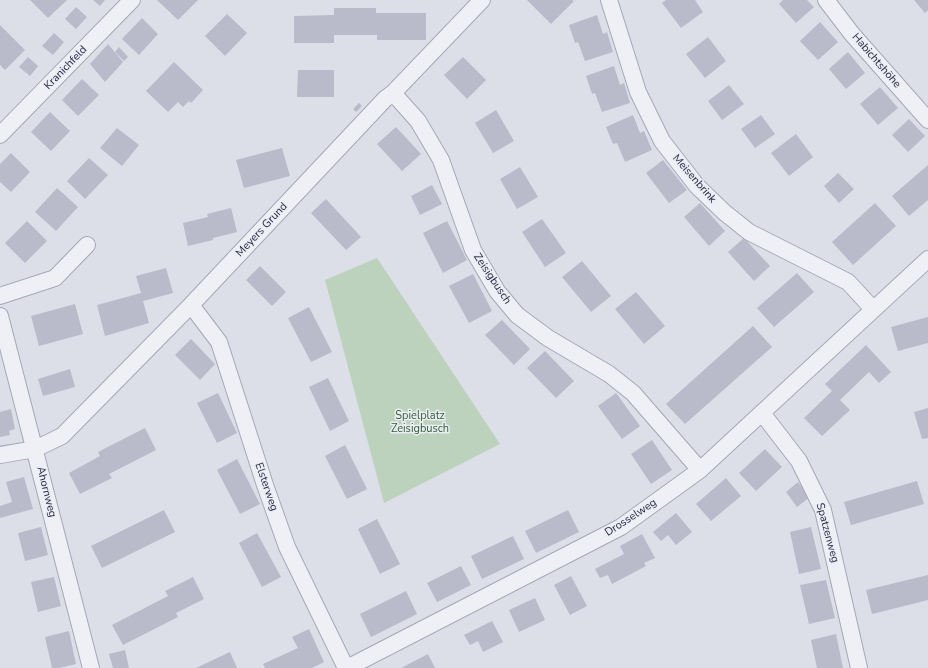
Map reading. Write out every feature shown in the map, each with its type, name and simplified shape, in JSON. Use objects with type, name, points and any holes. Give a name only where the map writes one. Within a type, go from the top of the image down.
[{"type":"street","name":"Kranichfeld","points":[[0,135],[132,0]]},
{"type":"street","name":"Meyers Grund","points":[[0,455],[35,449],[62,436],[191,305],[385,99],[482,0]]},
{"type":"street","name":"Meisenbrink","points":[[609,0],[638,92],[662,141],[697,186],[724,212],[749,232],[848,282],[873,309]]},
{"type":"street","name":"Habichtshöhe","points":[[826,0],[852,34],[928,120]]},
{"type":"street","name":"Zeisigbusch","points":[[393,92],[418,121],[441,160],[473,250],[497,291],[517,315],[548,338],[609,374],[633,393],[700,470]]},
{"type":"street","points":[[0,296],[55,278],[87,244]]},
{"type":"street","points":[[873,309],[927,261]]},
{"type":"street","name":"Elsterweg","points":[[191,305],[219,342],[265,485],[288,547],[347,668]]},
{"type":"street","name":"Drosselweg","points":[[347,668],[621,527],[700,470],[873,309]]},
{"type":"street","name":"Ahornweg","points":[[0,316],[2,332],[35,449],[91,668]]},
{"type":"street","name":"Spatzenweg","points":[[762,413],[799,461],[823,510],[859,668]]},
{"type":"green space","name":"Spielplatz Zeisigbusch","points":[[377,258],[500,444],[384,503],[325,280]]},
{"type":"building","points":[[30,0],[67,0],[48,18]]},
{"type":"building","points":[[93,0],[105,0],[100,6]]},
{"type":"building","points":[[157,0],[198,0],[178,20]]},
{"type":"building","points":[[527,0],[572,0],[574,1],[551,24]]},
{"type":"building","points":[[666,0],[695,0],[703,12],[681,28],[662,3]]},
{"type":"building","points":[[783,0],[807,0],[814,7],[796,23],[779,4]]},
{"type":"building","points":[[914,0],[928,0],[928,10],[925,13]]},
{"type":"building","points":[[76,7],[87,17],[76,29],[65,19]]},
{"type":"building","points":[[334,8],[376,8],[376,13],[426,13],[426,40],[377,40],[377,35],[334,35],[334,43],[294,43],[294,16],[334,15]]},
{"type":"building","points":[[227,14],[247,33],[225,56],[205,36]]},
{"type":"building","points":[[597,15],[603,34],[607,32],[613,52],[585,61],[578,42],[575,43],[569,25]]},
{"type":"building","points":[[142,18],[158,34],[139,55],[122,39]]},
{"type":"building","points":[[820,22],[838,42],[818,60],[800,41]]},
{"type":"building","points":[[0,25],[25,50],[5,70],[0,65]]},
{"type":"building","points":[[54,33],[64,42],[53,55],[42,46]]},
{"type":"building","points":[[708,37],[726,61],[705,78],[686,54]]},
{"type":"building","points":[[108,44],[123,62],[105,82],[90,64]]},
{"type":"building","points":[[119,47],[128,57],[124,61],[115,52]]},
{"type":"building","points":[[848,52],[865,73],[846,89],[829,69]]},
{"type":"building","points":[[28,57],[38,66],[30,76],[19,67]]},
{"type":"building","points":[[463,57],[486,80],[467,99],[444,75]]},
{"type":"building","points":[[174,62],[203,90],[191,103],[189,101],[183,107],[178,102],[168,112],[146,91]]},
{"type":"building","points":[[614,66],[620,85],[624,83],[630,103],[602,112],[595,93],[592,94],[586,76]]},
{"type":"building","points":[[298,70],[334,70],[334,97],[297,97]]},
{"type":"building","points":[[82,79],[99,95],[78,116],[62,100]]},
{"type":"building","points":[[729,85],[744,104],[722,120],[708,101]]},
{"type":"building","points":[[880,87],[898,108],[878,125],[860,104]]},
{"type":"building","points":[[359,103],[362,106],[356,112],[353,109]]},
{"type":"building","points":[[496,110],[514,141],[493,153],[475,123]]},
{"type":"building","points":[[50,112],[70,131],[51,151],[31,132]]},
{"type":"building","points":[[633,115],[640,133],[644,131],[652,150],[625,162],[617,143],[613,144],[606,127]]},
{"type":"building","points":[[761,115],[775,134],[755,148],[741,129]]},
{"type":"building","points":[[909,119],[925,136],[908,152],[892,135]]},
{"type":"building","points":[[396,127],[421,154],[402,171],[377,144]]},
{"type":"building","points":[[117,128],[139,145],[122,166],[100,148]]},
{"type":"building","points":[[796,134],[813,157],[789,176],[771,153]]},
{"type":"building","points":[[282,148],[290,176],[244,188],[236,160]]},
{"type":"building","points":[[11,153],[30,172],[11,192],[0,182],[0,164]]},
{"type":"building","points":[[89,158],[108,175],[85,199],[67,181]]},
{"type":"building","points":[[663,160],[687,190],[669,203],[646,173]]},
{"type":"building","points":[[928,165],[928,200],[909,216],[892,196]]},
{"type":"building","points":[[520,167],[538,197],[517,209],[500,179]]},
{"type":"building","points":[[838,173],[854,189],[839,203],[824,186]]},
{"type":"building","points":[[432,185],[442,204],[420,215],[411,196]]},
{"type":"building","points":[[57,188],[78,207],[56,231],[35,212]]},
{"type":"building","points":[[326,199],[361,237],[346,250],[311,213]]},
{"type":"building","points":[[700,203],[725,231],[709,246],[684,217]]},
{"type":"building","points":[[875,203],[896,226],[853,265],[832,242]]},
{"type":"building","points":[[231,208],[237,232],[188,246],[183,223],[208,217],[207,214]]},
{"type":"building","points":[[542,219],[566,253],[545,267],[522,232]]},
{"type":"building","points":[[27,221],[47,241],[25,263],[5,243]]},
{"type":"building","points":[[447,221],[467,260],[443,273],[423,233]]},
{"type":"building","points":[[744,238],[770,266],[754,281],[728,252]]},
{"type":"building","points":[[582,261],[611,296],[591,312],[562,277]]},
{"type":"building","points":[[260,266],[286,292],[272,306],[246,280]]},
{"type":"building","points":[[166,268],[173,293],[143,301],[149,323],[105,336],[97,305],[141,293],[136,276]]},
{"type":"building","points":[[797,273],[814,292],[774,327],[757,308]]},
{"type":"building","points":[[473,274],[492,311],[469,323],[449,286]]},
{"type":"building","points":[[636,292],[665,326],[644,344],[615,309]]},
{"type":"building","points":[[75,304],[83,334],[39,346],[31,316]]},
{"type":"building","points":[[309,307],[332,352],[311,362],[288,318]]},
{"type":"building","points":[[928,317],[928,343],[898,351],[891,327]]},
{"type":"building","points":[[502,320],[530,349],[514,365],[485,335]]},
{"type":"building","points":[[753,326],[772,347],[685,424],[666,404]]},
{"type":"building","points":[[191,339],[215,364],[200,380],[175,355]]},
{"type":"building","points":[[866,345],[891,372],[879,383],[869,372],[840,400],[850,410],[822,436],[804,418],[832,391],[825,384]]},
{"type":"building","points":[[545,351],[574,381],[556,398],[527,368]]},
{"type":"building","points":[[70,369],[75,387],[43,396],[38,379]]},
{"type":"building","points":[[328,378],[349,421],[330,431],[309,387]]},
{"type":"building","points":[[218,393],[237,433],[217,443],[197,403]]},
{"type":"building","points":[[616,393],[640,426],[622,439],[598,406]]},
{"type":"building","points":[[928,408],[928,438],[922,439],[914,412]]},
{"type":"building","points":[[11,409],[15,429],[9,431],[10,435],[0,437],[0,412]]},
{"type":"building","points":[[145,428],[156,450],[109,474],[112,478],[80,494],[69,473],[100,456],[98,452]]},
{"type":"building","points":[[652,440],[672,470],[651,484],[631,454]]},
{"type":"building","points":[[345,445],[367,489],[347,499],[325,456]]},
{"type":"building","points":[[765,449],[782,467],[756,491],[739,473]]},
{"type":"building","points":[[237,459],[260,504],[240,514],[217,470]]},
{"type":"building","points":[[24,477],[33,509],[0,518],[0,506],[12,502],[6,482]]},
{"type":"building","points":[[726,478],[741,496],[711,521],[696,504]]},
{"type":"building","points":[[917,481],[924,504],[851,525],[844,502]]},
{"type":"building","points":[[798,482],[810,497],[797,507],[786,492]]},
{"type":"building","points":[[164,510],[175,532],[102,568],[91,546]]},
{"type":"building","points":[[568,510],[579,532],[536,553],[525,531]]},
{"type":"building","points":[[676,513],[692,532],[676,545],[668,535],[661,541],[653,532]]},
{"type":"building","points":[[377,519],[400,564],[380,574],[358,529]]},
{"type":"building","points":[[41,527],[48,555],[25,561],[18,533]]},
{"type":"building","points":[[811,527],[821,569],[799,574],[790,532]]},
{"type":"building","points":[[257,533],[281,577],[262,587],[239,543]]},
{"type":"building","points":[[642,534],[655,558],[644,563],[646,566],[612,584],[608,575],[600,578],[595,569],[624,554],[620,546]]},
{"type":"building","points":[[513,536],[524,559],[482,579],[471,556]]},
{"type":"building","points":[[461,566],[471,585],[437,602],[427,583]]},
{"type":"building","points":[[928,575],[928,600],[872,614],[866,590]]},
{"type":"building","points":[[571,576],[587,606],[570,615],[554,585]]},
{"type":"building","points":[[54,577],[61,606],[38,612],[31,582]]},
{"type":"building","points":[[193,577],[204,599],[176,613],[178,617],[123,645],[112,625],[168,596],[165,591]]},
{"type":"building","points":[[826,580],[835,618],[809,624],[800,585]]},
{"type":"building","points":[[406,591],[417,614],[371,637],[360,614]]},
{"type":"building","points":[[535,598],[545,620],[519,632],[509,610]]},
{"type":"building","points":[[492,621],[503,642],[483,652],[478,641],[470,645],[464,635]]},
{"type":"building","points":[[309,629],[324,662],[312,668],[265,668],[263,664],[298,648],[292,637]]},
{"type":"building","points":[[69,631],[76,664],[52,668],[45,637]]},
{"type":"building","points":[[836,634],[843,668],[817,668],[811,640]]},
{"type":"building","points":[[125,650],[129,668],[113,668],[109,654]]},
{"type":"building","points":[[230,652],[237,668],[196,668]]},
{"type":"building","points":[[428,654],[435,668],[401,668]]}]
